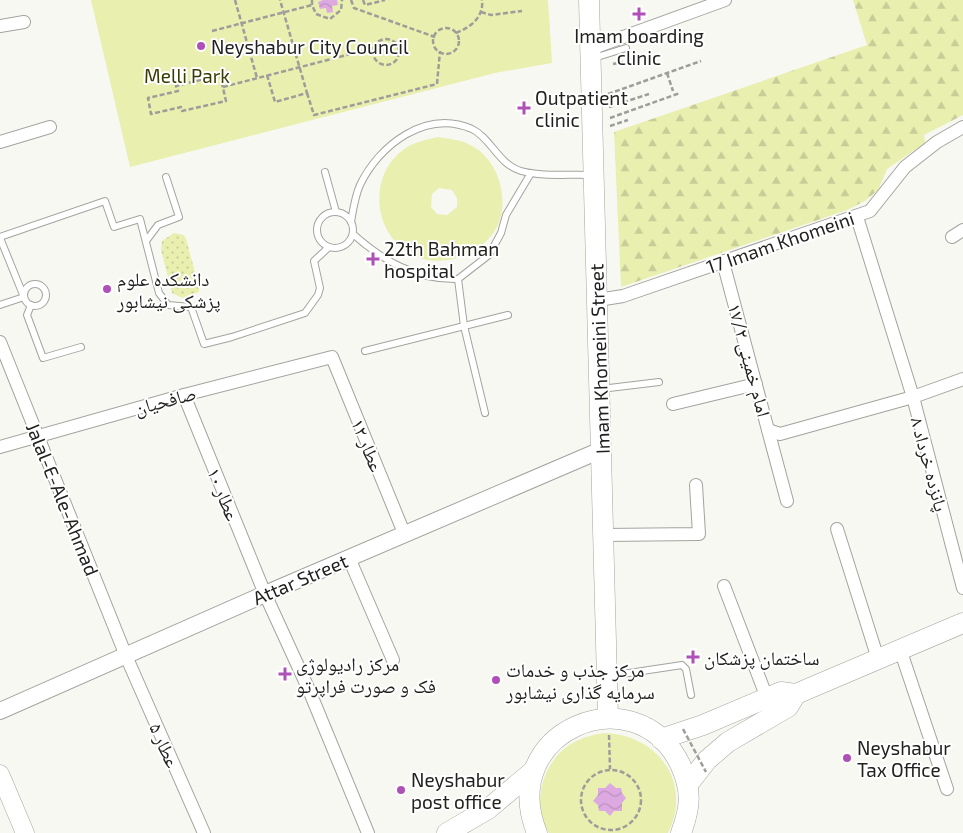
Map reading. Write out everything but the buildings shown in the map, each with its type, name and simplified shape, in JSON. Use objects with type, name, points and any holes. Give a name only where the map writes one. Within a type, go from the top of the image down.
[{"type":"main road","name":"Imam Khomeini Street","points":[[589,0],[608,718]]},
{"type":"main road","points":[[662,739],[703,725],[781,692],[796,694],[963,623]]},
{"type":"main road","points":[[689,783],[707,760],[721,748],[758,722],[788,707],[796,694]]},
{"type":"main road","points":[[537,833],[530,815],[529,801],[532,772],[541,754],[562,734],[588,721],[608,718],[627,721],[646,728],[662,739],[674,752],[689,783],[687,815],[681,833]]},
{"type":"main road","points":[[447,833],[488,809],[532,772]]},
{"type":"main road","points":[[0,774],[25,833]]},
{"type":"street","points":[[590,54],[725,0]]},
{"type":"street","points":[[0,26],[24,22]]},
{"type":"street","name":"17 Imam Khomeini","points":[[598,300],[623,296],[870,211],[905,167],[937,142],[963,127]]},
{"type":"street","points":[[0,142],[50,128]]},
{"type":"street","name":"پانزده خرداد ۸","points":[[857,216],[913,397],[963,588]]},
{"type":"street","name":"امام خمینی ۱۷/۲","points":[[723,262],[768,430],[780,434],[913,397],[963,379]]},
{"type":"street","name":"Jalal-E-Ale-Ahmad","points":[[0,342],[126,656]]},
{"type":"street","name":"صافحیان","points":[[0,447],[184,395],[332,357]]},
{"type":"street","name":"عطار ۱۲","points":[[332,357],[404,533]]},
{"type":"street","points":[[673,404],[756,384]]},
{"type":"street","name":"عطار ۱۰","points":[[184,395],[265,594],[309,690],[368,833]]},
{"type":"street","points":[[768,430],[787,500]]},
{"type":"street","name":"Attar Street","points":[[0,711],[404,533],[601,450]]},
{"type":"street","points":[[603,535],[699,534],[696,485]]},
{"type":"street","points":[[837,530],[878,659]]},
{"type":"street","points":[[349,558],[393,660]]},
{"type":"street","points":[[724,586],[767,698]]},
{"type":"street","points":[[900,649],[947,789]]},
{"type":"street","name":"عطار ۵","points":[[126,656],[204,833]]},
{"type":"lane","points":[[590,54],[626,48]]},
{"type":"lane","points":[[530,173],[506,215],[501,232],[489,255],[458,279],[440,279],[417,274],[379,255],[353,234],[351,222],[360,185],[376,159],[396,140],[420,128],[444,123],[473,130],[507,164],[530,173],[594,175]]},
{"type":"lane","points":[[325,172],[336,212]]},
{"type":"lane","points":[[146,241],[158,225],[178,217],[166,177]]},
{"type":"lane","points":[[24,297],[25,290],[29,285],[36,284],[43,287],[46,293],[44,300],[39,305],[31,305],[24,297],[0,237],[105,201],[114,227],[140,219],[159,292],[168,306],[191,307],[204,344],[232,337],[305,312],[318,295],[320,288],[314,261],[329,247]]},
{"type":"lane","points":[[351,222],[342,214],[336,212],[325,215],[318,224],[317,235],[324,244],[335,248],[346,244],[353,234]]},
{"type":"lane","points":[[458,279],[464,326],[484,413]]},
{"type":"lane","points":[[0,305],[24,297]]},
{"type":"lane","points":[[31,305],[26,314],[43,358],[81,347]]},
{"type":"lane","points":[[365,351],[508,315]]},
{"type":"lane","points":[[600,390],[659,382]]},
{"type":"lane","points":[[607,676],[679,664],[686,669],[691,695]]},
{"type":"path","points":[[236,0],[257,78]]},
{"type":"path","points":[[280,0],[314,115],[437,84],[440,51]]},
{"type":"path","points":[[312,0],[312,5],[320,17],[330,19],[341,10],[343,0]]},
{"type":"path","points":[[351,0],[354,8],[435,37]]},
{"type":"path","points":[[364,0],[365,5],[385,0]]},
{"type":"path","points":[[456,33],[473,24],[481,12],[482,0]]},
{"type":"path","points":[[212,31],[312,5]]},
{"type":"path","points":[[481,12],[491,15],[522,10]]},
{"type":"path","points":[[446,28],[456,33],[459,40],[457,48],[450,53],[440,51],[435,47],[435,37],[438,31],[446,28]]},
{"type":"path","points":[[223,87],[374,48],[383,39],[391,40],[397,46],[398,58],[392,64],[379,63],[374,57],[374,48]]},
{"type":"path","points":[[608,94],[700,61]]},
{"type":"path","points":[[667,73],[673,91]]},
{"type":"path","points":[[220,75],[223,87],[226,101],[182,112],[180,107],[151,114],[148,98],[178,90],[176,86],[220,75]]},
{"type":"path","points":[[267,76],[275,102],[307,93]]},
{"type":"path","points":[[610,118],[680,92]]},
{"type":"path","points":[[609,107],[649,94]]},
{"type":"path","points":[[610,126],[628,120]]},
{"type":"path","points":[[608,718],[610,770]]},
{"type":"path","points":[[683,729],[706,772]]},
{"type":"path","points":[[610,770],[629,776],[636,783],[641,802],[633,820],[625,827],[611,831],[597,826],[589,820],[581,803],[581,793],[592,777],[610,770]]},
{"type":"green space","name":"Melli Park","points":[[91,0],[548,0],[552,63],[495,73],[130,167]]},
{"type":"green space","points":[[853,0],[963,0],[963,115],[924,135],[925,143],[887,169],[878,190],[865,201],[847,210],[621,287],[614,132],[867,45]]},
{"type":"green space","points":[[438,137],[461,141],[474,147],[484,155],[497,175],[502,200],[502,213],[492,235],[470,253],[443,261],[416,257],[404,250],[386,229],[380,205],[382,180],[394,158],[411,145]],"holes":[[[439,188],[452,190],[457,198],[457,207],[447,215],[437,214],[431,207],[432,194]]]},
{"type":"green space","points":[[174,233],[184,235],[186,239],[199,287],[199,292],[182,298],[172,293],[161,250],[162,241]]},
{"type":"green space","points":[[605,733],[624,736],[641,742],[655,752],[666,765],[673,780],[676,797],[675,814],[668,833],[549,833],[544,822],[540,798],[546,774],[552,763],[572,743],[585,737]]},
{"type":"water","points":[[337,0],[338,5],[332,6],[333,12],[327,13],[326,8],[320,9],[318,2]]},
{"type":"water","points":[[610,783],[616,788],[621,788],[626,798],[622,803],[622,811],[614,811],[610,816],[605,811],[599,811],[598,805],[593,801],[598,795],[598,788],[605,788]]},
{"type":"place","name":"Imam boarding clinic","points":[[639,14]]},
{"type":"place","name":"Neyshabur City Council","points":[[201,46]]},
{"type":"place","name":"Outpatient clinic","points":[[524,108]]},
{"type":"place","name":"22th Bahman hospital","points":[[373,259]]},
{"type":"place","name":"دانشکده علوم پزشکی نیشابور","points":[[107,289]]},
{"type":"place","name":"ساختمان پزشکان","points":[[693,657]]},
{"type":"place","name":"مرکز رادیولوژی فک و صورت فراپرتو","points":[[285,674]]},
{"type":"place","name":"مرکز جذب و خدمات سرمایه گذاری نیشابور","points":[[496,680]]},
{"type":"place","name":"Neyshabur Tax Office","points":[[847,758]]},
{"type":"place","name":"Neyshabur post office","points":[[401,790]]}]
